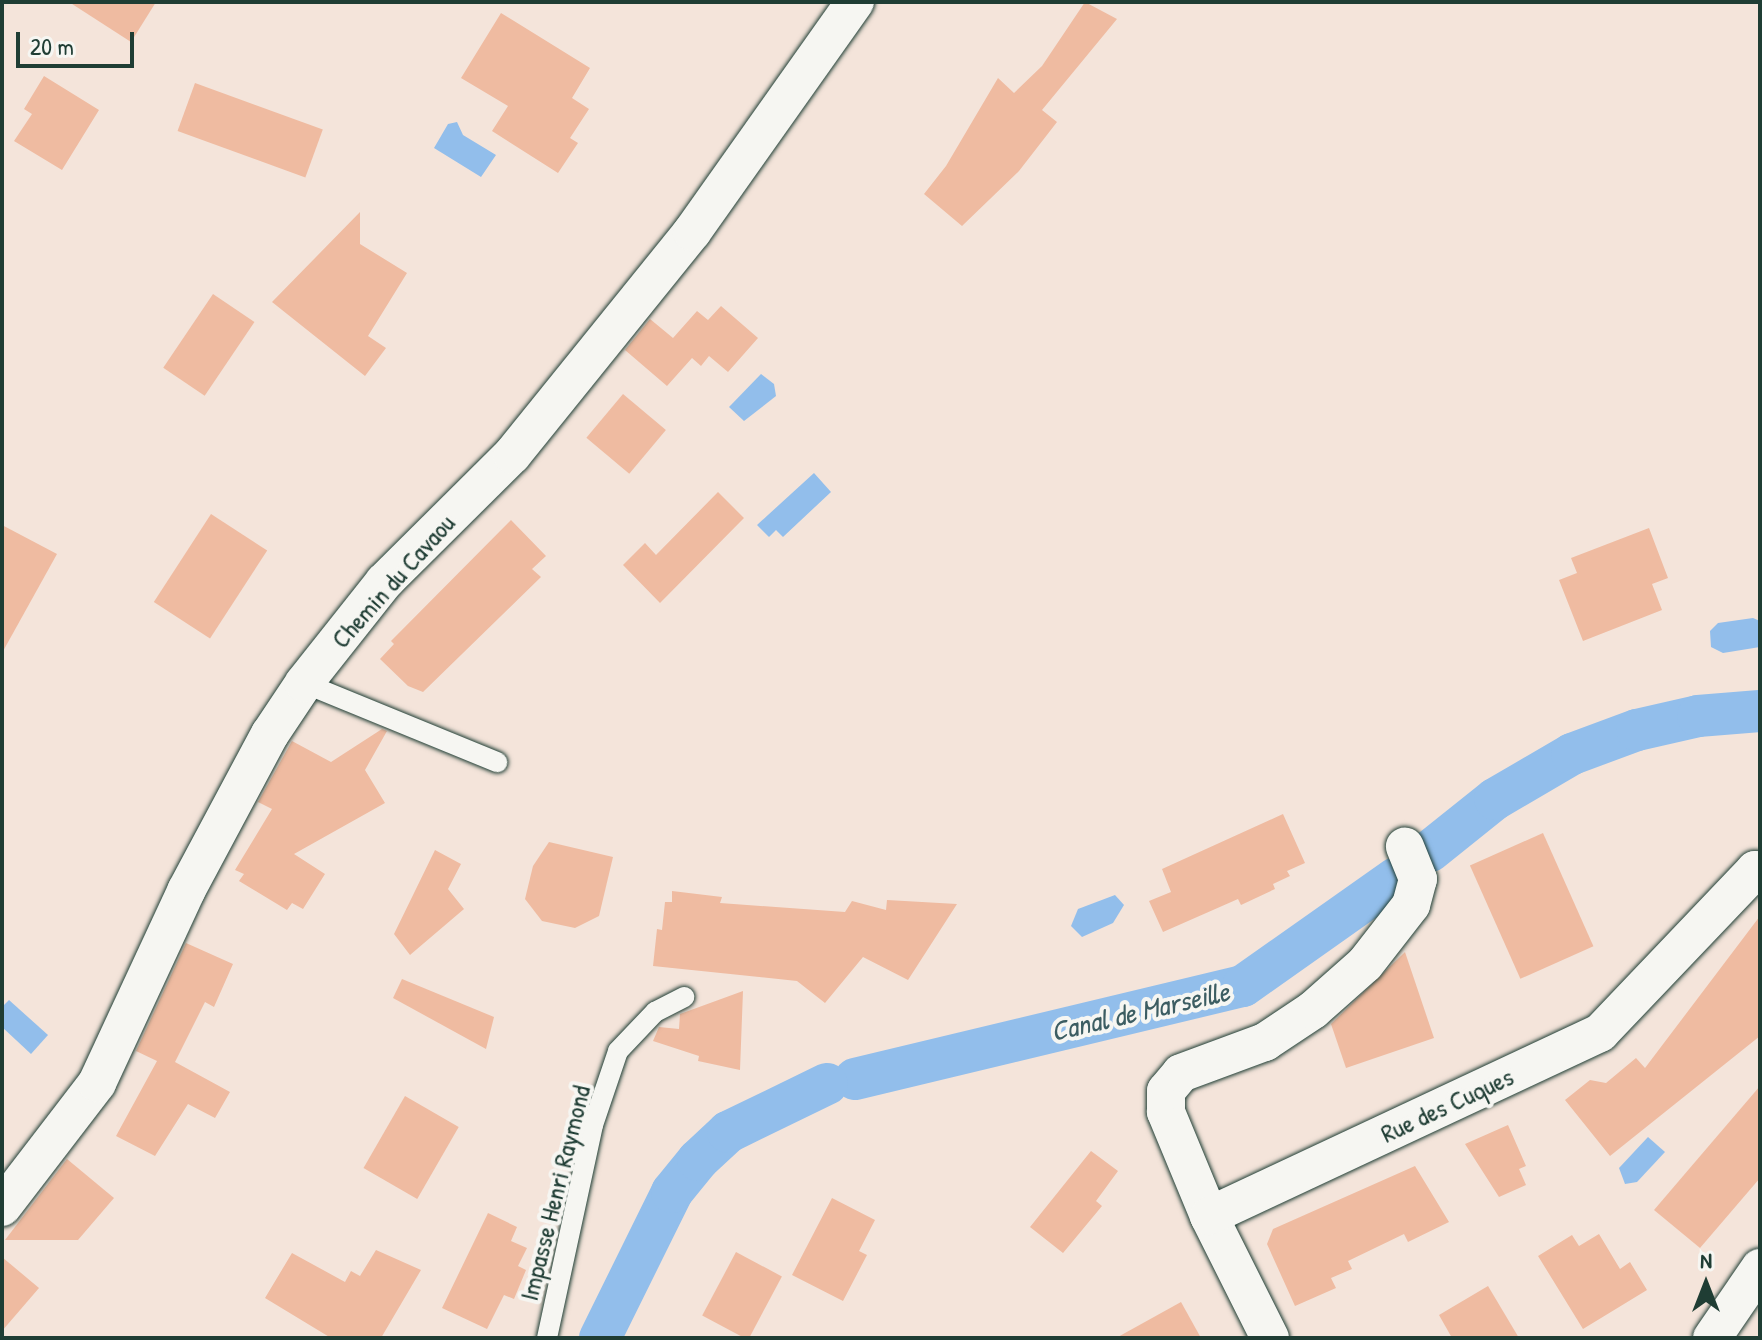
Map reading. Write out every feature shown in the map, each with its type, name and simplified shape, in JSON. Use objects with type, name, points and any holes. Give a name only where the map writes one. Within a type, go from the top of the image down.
[{"type":"street","name":"Chemin du Cavaou","points":[[2,1207],[97,1083],[186,891],[270,734],[304,683],[384,582],[512,455],[682,245],[855,2]]},
{"type":"street","points":[[1270,1338],[1209,1216],[1166,1112],[1166,1091],[1181,1073],[1265,1042],[1313,1010],[1365,964],[1411,905],[1411,863]]},
{"type":"street","name":"Rue des Cuques","points":[[1209,1216],[1600,1033],[1755,870],[1760,873]]},
{"type":"street","points":[[1712,1338],[1760,1268]]},
{"type":"lane","points":[[304,683],[497,762]]},
{"type":"lane","name":"Impasse Henri Raymond","points":[[547,1338],[593,1125],[618,1051],[655,1012],[684,997]]},
{"type":"water","points":[[457,122],[463,135],[496,155],[481,177],[434,148],[448,124]]},
{"type":"water","points":[[761,374],[774,384],[776,396],[744,421],[729,407]]},
{"type":"water","points":[[814,473],[831,492],[783,537],[776,530],[769,537],[757,525]]},
{"type":"water","points":[[1753,618],[1760,621],[1760,647],[1723,653],[1711,647],[1710,631],[1718,623]]},
{"type":"water","points":[[1115,895],[1124,905],[1113,923],[1082,937],[1071,926],[1078,909]]},
{"type":"water","points":[[9,1000],[48,1035],[31,1054],[2,1027],[2,1007]]},
{"type":"water","points":[[1648,1137],[1665,1152],[1637,1182],[1625,1184],[1619,1168]]},
{"type":"building","points":[[69,2],[156,2],[131,42]]},
{"type":"building","points":[[1085,2],[1117,19],[1042,110],[1057,122],[1019,171],[962,226],[924,194],[946,166],[998,78],[1014,93],[1042,66]]},
{"type":"building","points":[[501,13],[590,68],[572,98],[589,109],[570,138],[578,143],[558,173],[492,131],[508,106],[461,78]]},
{"type":"building","points":[[44,76],[99,110],[62,170],[14,141],[32,114],[24,109]]},
{"type":"building","points":[[195,83],[323,130],[305,177],[178,131]]},
{"type":"building","points":[[360,212],[360,244],[407,273],[368,336],[386,348],[365,376],[272,302]]},
{"type":"building","points":[[213,294],[254,322],[205,396],[163,368]]},
{"type":"building","points":[[721,306],[758,338],[728,372],[709,356],[701,366],[692,358],[667,386],[625,350],[650,319],[673,338],[697,311],[708,320]]},
{"type":"building","points":[[623,394],[666,430],[629,474],[586,438]]},
{"type":"building","points":[[718,492],[744,518],[660,603],[623,565],[645,543],[656,555]]},
{"type":"building","points":[[211,514],[267,550],[210,639],[154,602]]},
{"type":"building","points":[[511,520],[546,556],[532,569],[541,577],[423,692],[408,686],[380,659],[394,644],[391,641]]},
{"type":"building","points":[[2,525],[57,554],[2,653]]},
{"type":"building","points":[[1649,528],[1668,578],[1652,584],[1662,610],[1583,641],[1559,580],[1577,573],[1571,558]]},
{"type":"building","points":[[382,729],[387,731],[365,770],[385,803],[294,854],[325,874],[303,909],[292,903],[287,910],[239,881],[244,874],[235,870],[272,809],[258,802],[292,741],[331,762]]},
{"type":"building","points":[[1283,814],[1305,863],[1287,871],[1290,876],[1273,884],[1275,889],[1241,905],[1238,899],[1163,932],[1149,901],[1171,892],[1162,869]]},
{"type":"building","points":[[1543,833],[1593,946],[1520,979],[1470,866]]},
{"type":"building","points":[[549,842],[613,857],[599,916],[575,928],[542,921],[525,899],[533,866]]},
{"type":"building","points":[[435,850],[461,864],[448,889],[464,909],[410,955],[394,934]]},
{"type":"building","points":[[672,891],[722,897],[720,903],[845,912],[852,901],[886,910],[887,900],[957,904],[908,980],[863,957],[825,1003],[797,981],[653,966],[657,929],[662,930],[665,902],[672,902]]},
{"type":"building","points":[[1760,916],[1760,1036],[1610,1156],[1565,1100],[1590,1080],[1606,1083],[1636,1058],[1645,1068]]},
{"type":"building","points":[[186,943],[233,964],[214,1007],[205,1002],[175,1062],[230,1092],[215,1118],[188,1104],[155,1156],[116,1136],[157,1061],[136,1051]]},
{"type":"building","points":[[1405,952],[1434,1038],[1346,1068],[1331,1024]]},
{"type":"building","points":[[402,979],[494,1017],[486,1049],[393,998]]},
{"type":"building","points":[[743,991],[740,1070],[698,1061],[699,1056],[653,1041],[659,1027],[679,1029],[680,1014]]},
{"type":"building","points":[[1760,1086],[1760,1178],[1700,1248],[1654,1210]]},
{"type":"building","points":[[405,1096],[459,1127],[417,1199],[363,1168]]},
{"type":"building","points":[[1508,1125],[1526,1166],[1519,1169],[1526,1185],[1499,1197],[1465,1144]]},
{"type":"building","points":[[1091,1151],[1118,1171],[1096,1201],[1102,1206],[1063,1253],[1030,1227]]},
{"type":"building","points":[[67,1159],[114,1198],[78,1240],[5,1240]]},
{"type":"building","points":[[1415,1166],[1449,1222],[1408,1242],[1404,1234],[1348,1261],[1352,1269],[1331,1278],[1336,1288],[1295,1306],[1267,1244],[1273,1229]]},
{"type":"building","points":[[832,1198],[875,1220],[859,1251],[867,1255],[843,1301],[792,1275]]},
{"type":"building","points":[[488,1213],[517,1227],[511,1241],[527,1248],[518,1266],[526,1270],[514,1299],[504,1295],[487,1329],[442,1308]]},
{"type":"building","points":[[1599,1234],[1620,1269],[1630,1262],[1647,1290],[1583,1329],[1538,1256],[1572,1235],[1579,1246]]},
{"type":"building","points":[[376,1250],[421,1270],[381,1338],[331,1338],[265,1298],[292,1253],[345,1282],[351,1271],[360,1276]]},
{"type":"building","points":[[736,1252],[782,1276],[749,1338],[702,1316]]},
{"type":"building","points":[[2,1257],[39,1288],[2,1331]]},
{"type":"building","points":[[1488,1286],[1519,1338],[1452,1338],[1439,1315]]},
{"type":"building","points":[[1181,1302],[1201,1338],[1116,1338]]},
{"type":"waterway","name":"Canal de Marseille","points":[[1430,851],[1495,799],[1572,754],[1637,730],[1698,716],[1760,711]]},
{"type":"waterway","name":"Canal de Marseille","points":[[855,1079],[1243,986],[1396,878]]},
{"type":"waterway","name":"Canal de Marseille","points":[[600,1338],[672,1192],[698,1160],[728,1132],[827,1084]]}]
